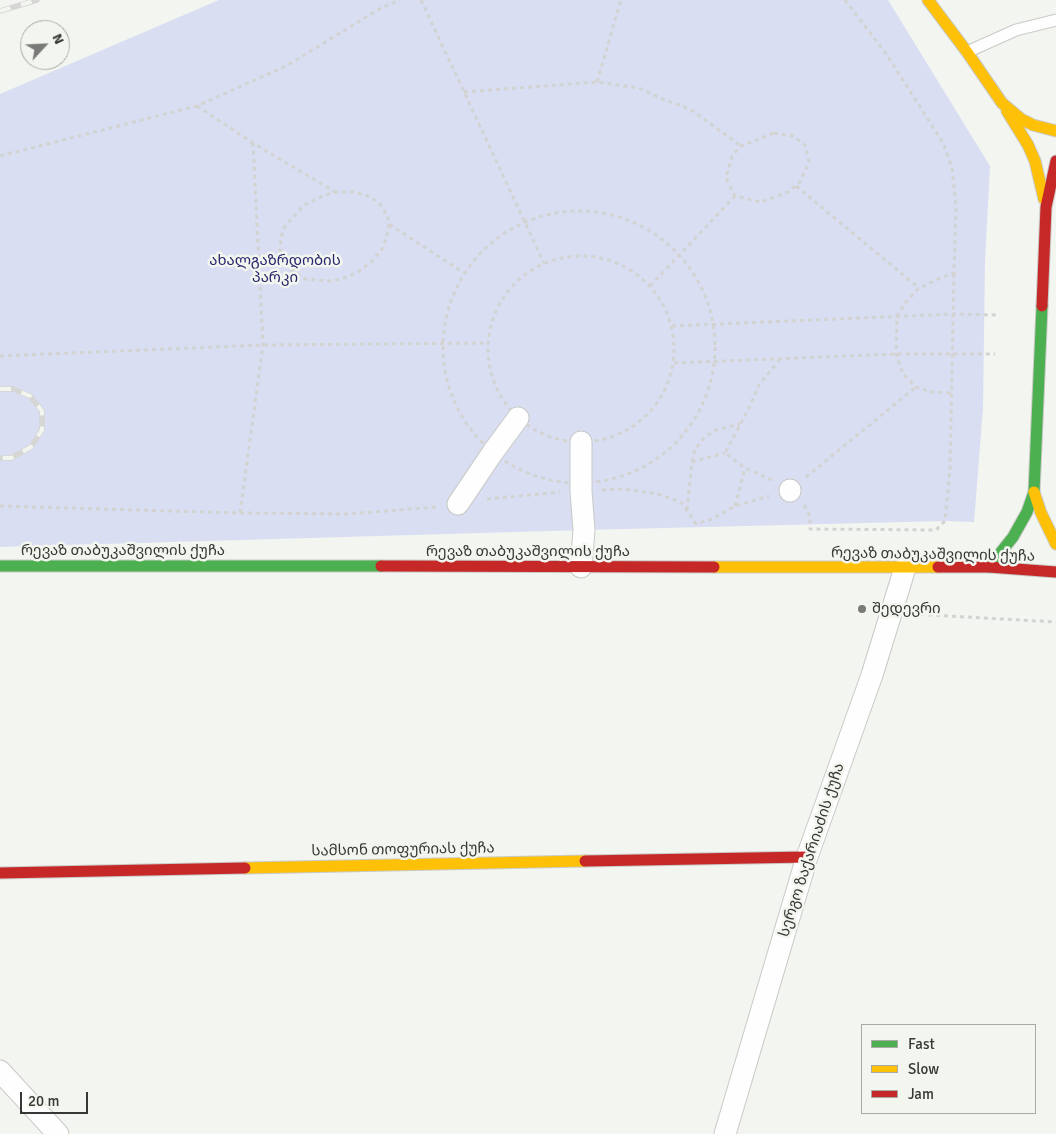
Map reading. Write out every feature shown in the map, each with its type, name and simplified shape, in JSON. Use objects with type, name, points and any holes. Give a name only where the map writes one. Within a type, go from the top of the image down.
[{"type":"main road","points":[[928,0],[967,52],[1028,145],[1035,161],[1046,207]]},
{"type":"main road","points":[[1002,103],[1021,119],[1033,125],[1056,131]]},
{"type":"main road","points":[[989,568],[1013,537],[1034,492],[1046,207],[1056,161]]},
{"type":"main road","points":[[1034,492],[1041,513],[1056,544]]},
{"type":"main road","name":"რევაზ თაბუკაშვილის ქუჩა","points":[[0,566],[989,568],[1056,572]]},
{"type":"main road","name":"სამსონ თოფურიას ქუჩა","points":[[0,873],[807,858]]},
{"type":"street","points":[[458,504],[518,418]]},
{"type":"street","points":[[581,442],[581,487],[584,530],[581,567]]},
{"type":"street","name":"სერგო ზაქარიაძის ქუჩა","points":[[724,1134],[807,858],[872,675],[905,568]]},
{"type":"street","points":[[0,1071],[58,1134]]},
{"type":"lane","points":[[967,52],[1016,30],[1056,20]]},
{"type":"path","points":[[0,156],[197,106],[286,66],[381,8],[400,0]]},
{"type":"path","points":[[421,0],[544,263]]},
{"type":"path","points":[[597,82],[621,0]]},
{"type":"path","points":[[692,462],[724,454],[745,468],[770,478],[790,490],[801,501],[810,516],[810,529],[936,530],[944,521],[950,468],[954,314],[956,205],[952,168],[943,143],[887,55],[845,0]]},
{"type":"path","points":[[464,92],[597,82],[639,88],[690,110],[741,146]]},
{"type":"path","points":[[197,106],[253,143],[336,192]]},
{"type":"path","points":[[774,133],[793,136],[805,145],[809,162],[800,182],[788,192],[761,202],[735,196],[726,178],[732,156],[741,146],[774,133]]},
{"type":"path","points":[[240,513],[263,345],[253,143]]},
{"type":"path","points":[[796,186],[919,288]]},
{"type":"path","points":[[336,192],[354,192],[371,197],[382,206],[389,224],[383,248],[371,262],[358,272],[342,279],[329,281],[305,279],[287,267],[280,250],[281,236],[291,218],[314,199],[336,192]]},
{"type":"path","points":[[650,286],[735,196]]},
{"type":"path","points":[[0,506],[240,513],[348,514],[421,510],[489,498],[581,487],[624,476],[644,467],[673,446],[692,424],[703,405],[710,385],[714,361],[714,323],[709,304],[691,269],[679,254],[654,233],[618,216],[594,211],[571,210],[547,214],[524,222],[506,231],[490,243],[464,273],[451,301],[442,343],[446,377],[453,398],[477,436],[493,452],[510,464],[534,475],[581,487],[658,494],[681,502],[696,524],[712,519],[735,506],[790,490],[916,387]]},
{"type":"path","points":[[389,224],[464,273]]},
{"type":"path","points":[[581,255],[618,263],[635,273],[650,286],[659,298],[672,326],[674,363],[663,394],[642,420],[614,437],[598,441],[581,442],[566,441],[544,435],[518,418],[502,399],[495,384],[489,360],[488,343],[494,314],[509,289],[531,270],[544,263],[581,255]]},
{"type":"path","points":[[951,393],[932,392],[916,387],[903,374],[896,354],[897,316],[906,302],[919,288],[943,276],[954,273]]},
{"type":"path","points":[[672,326],[954,314],[998,315]]},
{"type":"path","points":[[0,356],[263,345],[488,343]]},
{"type":"path","points":[[674,363],[896,354],[995,354]]},
{"type":"path","points":[[724,454],[759,385],[781,358]]},
{"type":"path","points":[[687,511],[695,448],[704,438],[716,430],[740,424]]},
{"type":"path","points":[[735,506],[745,468]]},
{"type":"path","points":[[891,613],[1056,622]]},
{"type":"green space","name":"ახალგაზრდობის პარკი","points":[[219,0],[888,0],[990,166],[985,262],[983,408],[974,522],[945,521],[584,530],[0,547],[0,94],[56,70],[70,70],[70,64]]},
{"type":"railway","points":[[0,11],[37,0]]},
{"type":"railway","points":[[0,389],[13,389],[30,396],[42,411],[42,430],[31,447],[11,458],[0,458]]},
{"type":"traffic: fast","points":[[989,567],[1013,537],[1027,512],[1034,492],[1042,306]]},
{"type":"traffic: fast","points":[[0,566],[381,566]]},
{"type":"traffic: slow","points":[[928,0],[1002,103],[1021,119],[1033,125],[1056,131]]},
{"type":"traffic: slow","points":[[1007,111],[1028,145],[1035,161],[1044,199]]},
{"type":"traffic: slow","points":[[1034,492],[1041,513],[1056,544]]},
{"type":"traffic: slow","points":[[714,567],[938,567]]},
{"type":"traffic: slow","points":[[245,868],[585,861]]},
{"type":"traffic: jam","points":[[1042,306],[1046,207],[1056,161]]},
{"type":"traffic: jam","points":[[381,566],[714,567]]},
{"type":"traffic: jam","points":[[938,567],[989,567],[1056,572]]},
{"type":"traffic: jam","points":[[585,861],[807,857]]},
{"type":"traffic: jam","points":[[0,873],[245,868]]},
{"type":"place","name":"შედევრი","points":[[862,609]]}]
